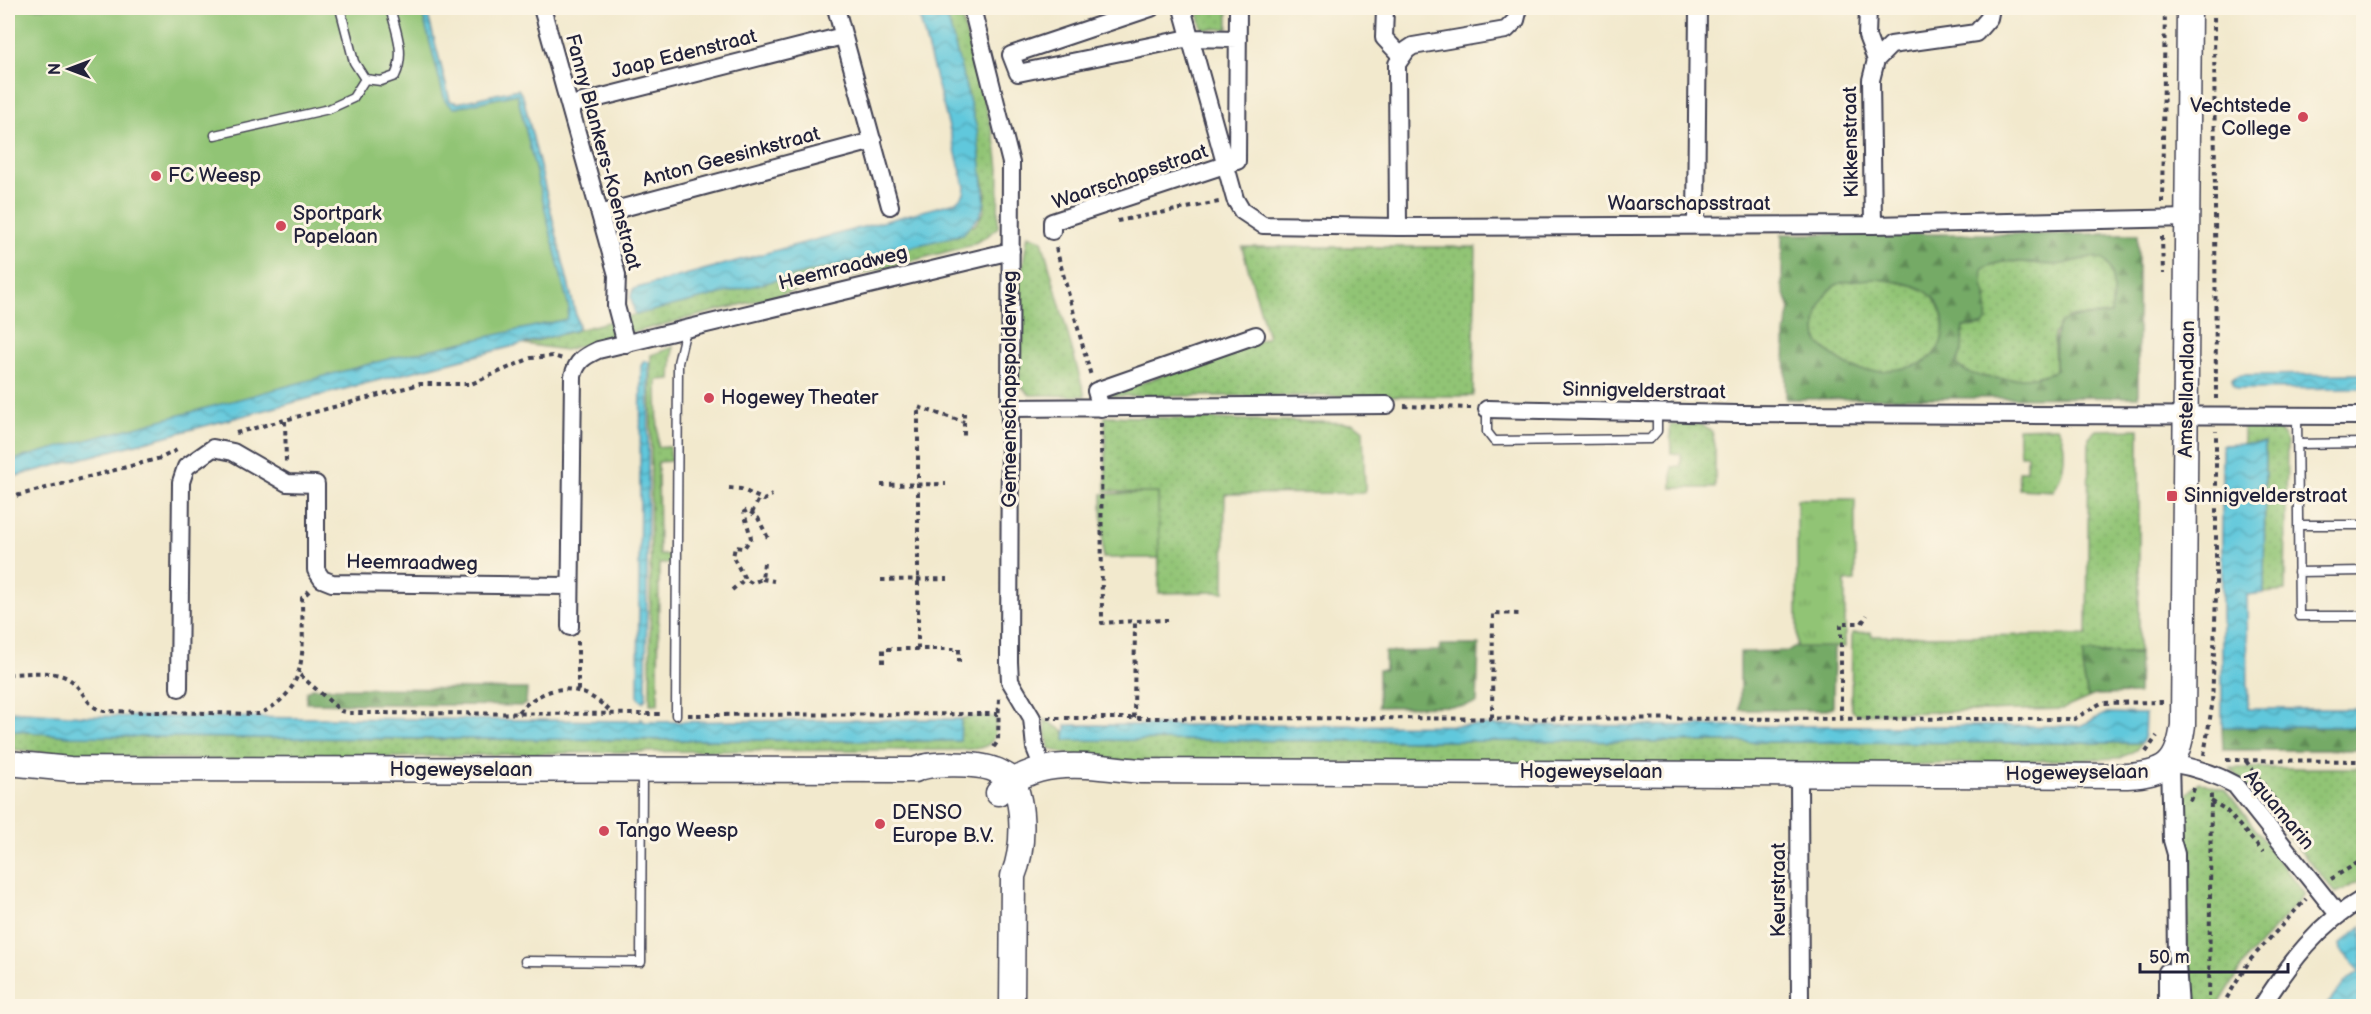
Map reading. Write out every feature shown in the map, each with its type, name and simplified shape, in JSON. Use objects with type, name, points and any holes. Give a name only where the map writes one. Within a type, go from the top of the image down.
[{"type":"main road","name":"Amstellandlaan","points":[[2170,763],[2177,754],[2183,724],[2189,218],[2188,8]]},
{"type":"main road","name":"Hogeweyselaan","points":[[8,763],[70,769],[915,770],[923,778],[1005,786],[1043,768],[1076,766],[1176,772],[2127,776],[2146,775],[2170,763]]},
{"type":"main road","points":[[1005,786],[1007,864],[1013,876],[1012,1006]]},
{"type":"street","name":"Fanny Blankers-Koenstraat","points":[[544,8],[617,275],[616,306],[626,344]]},
{"type":"street","points":[[836,8],[890,206]]},
{"type":"street","name":"Gemeenschapspolderweg","points":[[972,8],[990,72],[1011,163],[1011,681],[1032,718],[1035,748],[1043,768]]},
{"type":"street","points":[[1151,8],[1011,56],[1018,73],[1190,38],[1238,39]]},
{"type":"street","name":"Waarschapsstraat","points":[[1182,8],[1234,199],[1242,211],[1263,225],[1398,227],[1872,225],[2189,218]]},
{"type":"street","name":"Waarschapsstraat","points":[[1052,231],[1052,222],[1237,161],[1238,8]]},
{"type":"street","points":[[1384,8],[1384,38],[1401,57]]},
{"type":"street","points":[[1398,227],[1395,72],[1401,57],[1413,46],[1506,30],[1516,20],[1519,8]]},
{"type":"street","points":[[1696,224],[1698,8]]},
{"type":"street","name":"Kikkenstraat","points":[[1868,8],[1867,36],[1876,60],[1870,80],[1872,225]]},
{"type":"street","points":[[1876,60],[1891,45],[1976,33],[1989,18],[1991,8]]},
{"type":"street","name":"Jaap Edenstraat","points":[[571,105],[843,36]]},
{"type":"street","points":[[990,72],[1014,63]]},
{"type":"street","name":"Anton Geesinkstraat","points":[[600,214],[873,141]]},
{"type":"street","name":"Heemraadweg","points":[[576,364],[583,357],[598,350],[1011,251]]},
{"type":"street","points":[[1098,400],[1256,335]]},
{"type":"street","points":[[570,627],[572,399],[576,364]]},
{"type":"street","points":[[1010,408],[1098,400],[1387,405]]},
{"type":"street","name":"Sinnigvelderstraat","points":[[1487,409],[2066,417],[2364,416]]},
{"type":"street","name":"Heemraadweg","points":[[179,688],[181,482],[186,467],[213,448],[233,452],[287,483],[316,484],[316,570],[322,579],[332,583],[570,586]]},
{"type":"street","name":"Aquamarin","points":[[2170,763],[2206,766],[2235,785],[2311,894],[2337,913]]},
{"type":"street","name":"Amstellandlaan","points":[[2170,763],[2172,840],[2176,854],[2177,965],[2180,1006]]},
{"type":"street","name":"Keurstraat","points":[[1799,773],[1800,1006]]},
{"type":"street","name":"Amstellandlaan","points":[[2167,1006],[2168,856],[2172,840]]},
{"type":"street","points":[[2262,1006],[2293,959],[2337,913],[2364,898]]},
{"type":"lane","points":[[340,8],[354,62],[364,79]]},
{"type":"lane","points":[[364,79],[381,81],[395,76],[399,67],[401,48],[390,8]]},
{"type":"lane","points":[[215,135],[329,109],[353,98],[364,79]]},
{"type":"lane","points":[[676,715],[678,363],[686,329]]},
{"type":"lane","points":[[1487,409],[1487,432],[1494,441],[1650,439],[1656,435],[1657,412]]},
{"type":"lane","points":[[2297,416],[2299,616],[2364,616]]},
{"type":"lane","points":[[2297,444],[2364,443]]},
{"type":"lane","points":[[2298,525],[2364,525]]},
{"type":"lane","points":[[2298,572],[2364,572]]},
{"type":"lane","points":[[525,961],[641,962],[642,769]]},
{"type":"path","points":[[2209,1006],[2211,800],[2206,766],[2212,695],[2217,416],[2214,8]]},
{"type":"path","points":[[1052,231],[1098,400],[1102,623],[1168,620]]},
{"type":"path","points":[[232,434],[420,384],[471,384],[531,357],[554,356],[576,364]]},
{"type":"path","points":[[1387,405],[1487,409]]},
{"type":"path","points":[[918,649],[918,407],[964,422]]},
{"type":"path","points":[[964,412],[964,436]]},
{"type":"path","points":[[285,421],[287,483]]},
{"type":"path","points":[[8,498],[161,458],[188,446]]},
{"type":"path","points":[[881,485],[946,484]]},
{"type":"path","points":[[729,488],[741,489],[764,500],[772,495]]},
{"type":"path","points":[[752,513],[759,499]]},
{"type":"path","points":[[768,538],[758,518],[748,510],[744,512],[751,538],[749,544],[744,548],[735,548],[733,557],[745,579],[752,583],[762,579],[774,581]]},
{"type":"path","points":[[762,579],[764,563]]},
{"type":"path","points":[[732,590],[745,579]]},
{"type":"path","points":[[880,580],[948,579]]},
{"type":"path","points":[[1492,718],[1493,613],[1522,614]]},
{"type":"path","points":[[1841,719],[1841,623],[1862,623],[1867,615]]},
{"type":"path","points":[[1134,718],[1135,621]]},
{"type":"path","points":[[570,627],[578,627],[578,691]]},
{"type":"path","points":[[883,663],[883,649],[959,649],[959,663]]},
{"type":"path","points":[[300,675],[341,711],[349,713],[998,714]]},
{"type":"path","points":[[984,752],[994,748],[998,741],[1000,696],[1011,681]]},
{"type":"path","points":[[517,713],[530,700],[546,692],[564,689],[578,691],[599,700],[612,713]]},
{"type":"path","points":[[1032,718],[2074,719],[2101,703],[2164,702]]},
{"type":"path","points":[[2206,766],[2245,760],[2364,761]]},
{"type":"path","points":[[2245,760],[2306,842]]},
{"type":"path","points":[[2189,804],[2206,766]]},
{"type":"path","points":[[2211,800],[2225,809],[2269,859]]},
{"type":"path","points":[[2222,1006],[2250,960],[2311,894],[2364,859]]},
{"type":"path","points":[[2325,869],[2332,878]]},
{"type":"path","points":[[2298,891],[2311,894]]},
{"type":"green space","name":"Sportpark Papelaan","points":[[8,8],[426,8],[450,101],[458,103],[518,89],[523,97],[578,324],[577,330],[8,478]]},
{"type":"green space","points":[[938,8],[959,8],[996,144],[999,169],[998,227],[986,237],[969,246],[565,350],[524,344],[975,225],[984,212],[986,192]]},
{"type":"green space","points":[[1197,8],[1228,8],[1228,29],[1202,29]]},
{"type":"green space","points":[[1782,234],[2138,234],[2138,397],[1786,399],[1785,332],[1790,309],[1782,285]],"holes":[[[2092,257],[2105,260],[2111,273],[2113,286],[2111,314],[2078,317],[2062,322],[2056,337],[2055,371],[2032,377],[1989,378],[1976,375],[1956,364],[1962,351],[1963,327],[1983,325],[1987,321],[1983,269],[2000,262],[2056,265]],[[1875,279],[1916,287],[1935,299],[1942,316],[1943,335],[1936,352],[1929,359],[1896,369],[1861,370],[1843,363],[1818,343],[1816,329],[1818,313],[1828,292],[1842,283]]]},
{"type":"green space","points":[[1028,235],[1042,240],[1085,396],[1030,395],[1019,384],[1019,286]]},
{"type":"green space","points":[[1242,247],[1476,247],[1473,396],[1106,396],[1268,337]]},
{"type":"green space","points":[[2092,257],[2105,260],[2111,273],[2113,286],[2111,314],[2068,317],[2054,334],[2055,371],[2032,377],[1989,378],[1976,375],[1956,364],[1962,351],[1962,327],[1983,325],[1987,297],[1981,280],[1983,269],[2000,262],[2055,265]]},
{"type":"green space","points":[[1875,278],[1916,287],[1935,299],[1942,316],[1943,335],[1936,352],[1929,359],[1896,369],[1861,370],[1843,363],[1818,343],[1816,329],[1818,313],[1828,292],[1842,282]]},
{"type":"green space","points":[[673,347],[671,379],[657,380],[658,447],[670,447],[671,461],[658,462],[659,555],[670,555],[670,563],[659,564],[658,704],[650,704],[651,355]]},
{"type":"green space","points":[[1105,416],[1354,423],[1363,430],[1365,491],[1362,493],[1225,494],[1224,592],[1159,593],[1158,494],[1106,491]]},
{"type":"green space","points":[[1700,424],[1712,432],[1715,445],[1715,488],[1672,488],[1672,467],[1681,466],[1681,454],[1671,453],[1670,425]]},
{"type":"green space","points":[[2243,426],[2275,428],[2284,436],[2287,443],[2285,591],[2264,593],[2265,443],[2243,444]]},
{"type":"green space","points":[[2057,427],[2063,442],[2064,459],[2063,468],[2053,491],[2019,489],[2018,471],[2027,471],[2027,455],[2020,455],[2018,428]]},
{"type":"green space","points":[[2139,429],[2139,653],[2083,673],[2088,698],[2063,709],[1855,714],[1851,710],[1852,633],[1871,632],[1872,636],[2087,635],[2089,437],[2096,430]]},
{"type":"green space","points":[[1158,493],[1159,558],[1103,558],[1102,494]]},
{"type":"green space","points":[[1797,499],[1855,499],[1855,581],[1845,582],[1845,647],[1797,647]]},
{"type":"green space","points":[[1799,644],[1834,644],[1833,707],[1823,710],[1740,710],[1740,652],[1789,651]]},
{"type":"green space","points":[[1440,645],[1479,645],[1477,703],[1464,706],[1378,707],[1378,670],[1385,670],[1385,652],[1439,651]]},
{"type":"green space","points":[[2083,653],[2139,653],[2138,694],[2095,695],[2088,698],[2083,673]]},
{"type":"green space","points":[[312,688],[527,689],[526,704],[521,706],[306,703],[306,692]]},
{"type":"green space","points":[[981,716],[996,717],[995,735],[992,741],[983,747],[959,750],[636,752],[203,760],[73,755],[8,749],[8,730],[71,736],[960,741],[961,719]]},
{"type":"green space","points":[[1044,719],[1064,731],[1066,740],[2141,743],[2136,750],[2121,758],[1876,766],[1093,761],[1049,749]]},
{"type":"green space","points":[[2222,727],[2363,727],[2363,750],[2223,750]]},
{"type":"green space","points":[[2230,768],[2363,768],[2363,880],[2336,893]]},
{"type":"green space","points":[[2199,782],[2226,790],[2305,895],[2248,957],[2218,1006],[2188,1006],[2186,795]]},
{"type":"water","points":[[421,8],[426,8],[450,101],[458,103],[518,89],[523,97],[578,324],[577,330],[8,478],[8,461],[392,358],[567,319],[569,309],[517,94],[454,108],[445,101]]},
{"type":"water","points":[[917,8],[945,8],[977,129],[985,202],[980,215],[963,234],[635,315],[631,297],[633,289],[956,202],[964,194],[965,187]]},
{"type":"water","points":[[644,361],[649,362],[646,698],[643,702],[638,698],[641,366]]},
{"type":"water","points":[[2363,374],[2363,388],[2237,389],[2232,384],[2232,379],[2239,375]]},
{"type":"water","points":[[2265,443],[2264,593],[2247,595],[2248,709],[2363,709],[2363,727],[2222,727],[2222,445]]},
{"type":"water","points":[[8,711],[86,716],[641,721],[641,719],[645,722],[961,719],[960,741],[253,738],[71,736],[8,730]]},
{"type":"water","points":[[2107,713],[2145,714],[2144,739],[2141,743],[1065,740],[1066,725],[2080,726]]},
{"type":"water","points":[[2362,926],[2363,1006],[2326,1006],[2347,980],[2360,971],[2341,950],[2340,944]]},
{"type":"place","name":"Vechtstede College","points":[[2303,117]]},
{"type":"place","name":"FC Weesp","points":[[156,176]]},
{"type":"place","name":"Sportpark Papelaan","points":[[281,226]]},
{"type":"place","name":"Hogewey Theater","points":[[709,398]]},
{"type":"place","name":"Sinnigvelderstraat","points":[[2172,496]]},
{"type":"place","name":"DENSO Europe B.V.","points":[[880,824]]},
{"type":"place","name":"Tango Weesp","points":[[604,831]]}]
